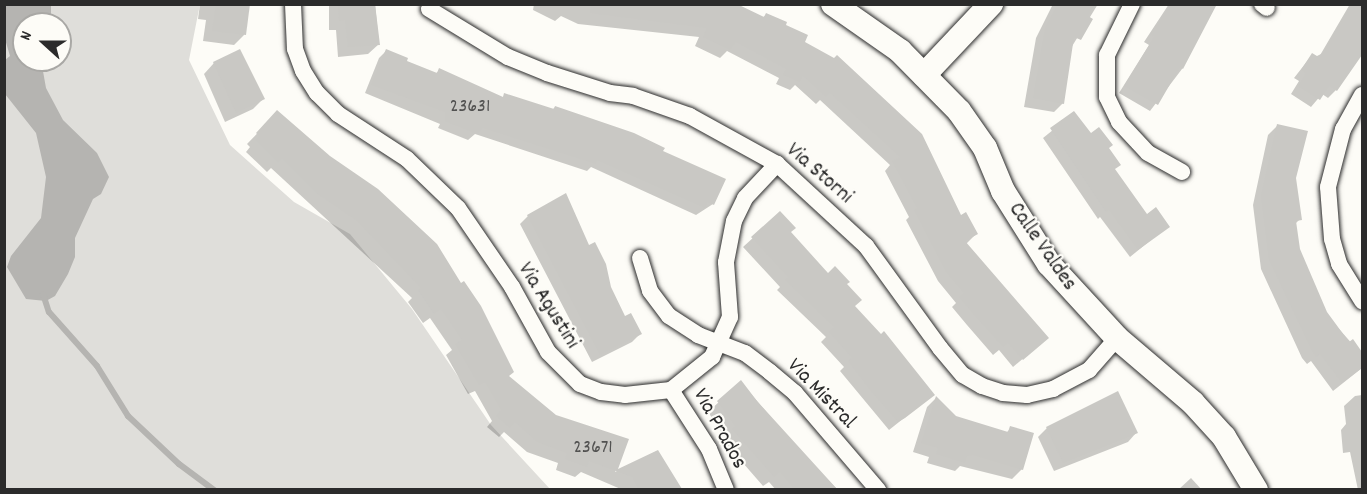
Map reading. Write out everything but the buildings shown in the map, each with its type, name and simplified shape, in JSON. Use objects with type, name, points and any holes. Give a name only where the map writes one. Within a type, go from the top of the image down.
[{"type":"street","name":"Via Agustini","points":[[292,4],[295,49],[303,71],[317,93],[338,114],[407,159],[458,208],[563,371],[580,384],[601,392],[625,394],[671,390]]},
{"type":"street","name":"Calle Valdes","points":[[833,4],[900,51],[959,111],[985,148],[1003,191],[1049,264],[1117,338],[1193,403],[1224,437],[1256,489]]},
{"type":"street","points":[[924,75],[991,4]]},
{"type":"street","points":[[1132,4],[1107,55],[1107,97],[1119,122],[1148,153],[1182,172]]},
{"type":"street","name":"Via Storni","points":[[429,9],[508,57],[547,74],[610,93],[633,96],[690,116],[777,164],[866,246],[940,348],[963,375],[982,386],[1003,393],[1027,395],[1053,389],[1089,370],[1117,338]]},
{"type":"street","points":[[1362,95],[1343,129],[1329,187],[1332,239],[1357,282],[1362,301]]},
{"type":"street","points":[[671,390],[706,363],[721,342],[730,317],[728,239],[744,198],[777,164]]},
{"type":"street","name":"Via Mistral","points":[[640,258],[650,291],[669,316],[698,335],[745,352],[795,393],[878,489]]},
{"type":"street","name":"Via Prados","points":[[671,390],[710,449],[726,489]]},
{"type":"shaded area","points":[[5,4],[51,5],[51,12],[12,12],[12,72],[43,72],[46,88],[63,120],[97,153],[109,177],[101,194],[93,199],[75,238],[75,257],[68,274],[55,296],[46,301],[26,299],[7,267],[11,256],[41,218],[46,177],[36,133],[5,94],[5,60],[10,56],[5,39]]},
{"type":"shaded area","points":[[200,4],[189,60],[230,145],[294,202],[350,234],[412,309],[491,425],[550,489],[5,489],[5,5]]},
{"type":"waterway","points":[[43,294],[49,312],[97,366],[128,416],[179,464],[214,490]]}]
